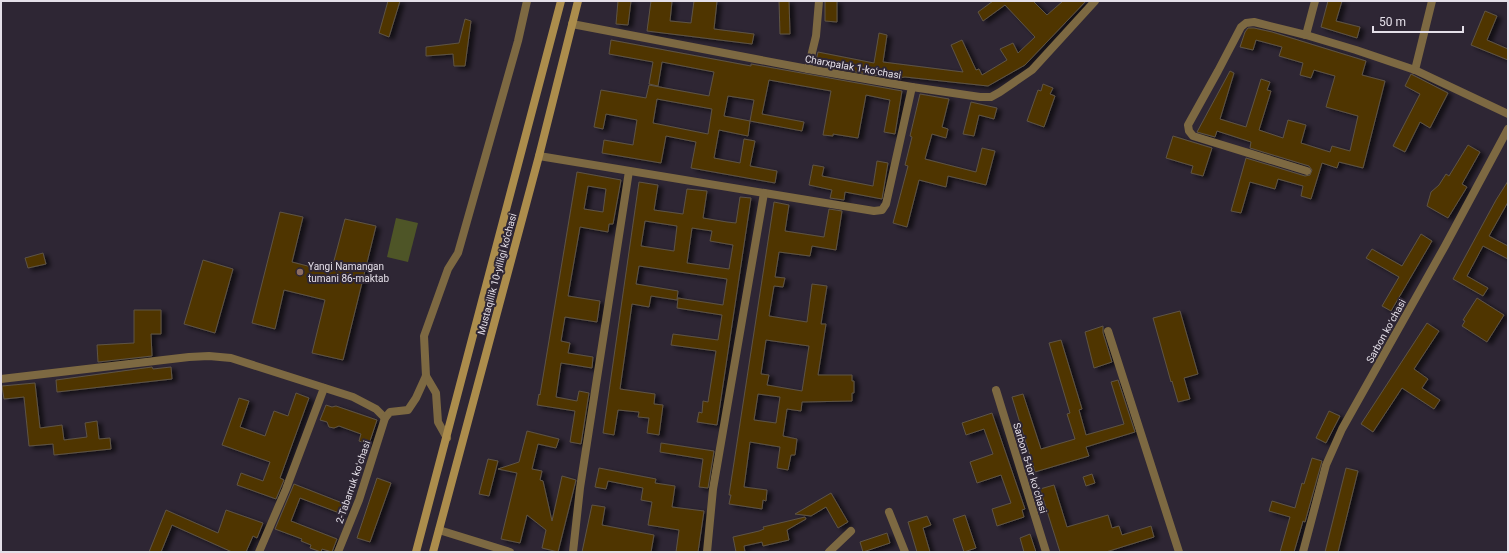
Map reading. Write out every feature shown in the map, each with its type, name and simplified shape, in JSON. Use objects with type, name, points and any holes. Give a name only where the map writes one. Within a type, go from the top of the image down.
[{"type":"main road","name":"Mustaqillik 10-yilligi ko'chasi","points":[[416,552],[561,1]]},
{"type":"main road","name":"Mustaqillik 10-yilligi ko'chasi","points":[[433,552],[539,156],[578,1]]},
{"type":"street","points":[[1,379],[189,357],[209,356],[231,358],[353,397],[376,408],[385,418],[390,412],[408,410],[416,398],[426,376],[424,336],[448,269],[458,253],[518,41],[527,1]]},
{"type":"street","points":[[808,69],[816,36],[819,1]]},
{"type":"street","name":"Charxpalak 1-koʻchasi","points":[[572,24],[808,69],[912,87],[980,97],[991,97],[1032,70],[1095,1]]},
{"type":"street","points":[[1306,35],[1315,1]]},
{"type":"street","points":[[1415,70],[1432,1]]},
{"type":"street","points":[[1307,171],[1193,136],[1189,131],[1188,125],[1241,27],[1246,23],[1254,22],[1306,35],[1415,70],[1508,114]]},
{"type":"street","points":[[539,156],[874,211],[882,210],[886,204],[912,87]]},
{"type":"street","name":"Sarbon koʻchasi","points":[[1303,552],[1326,465],[1342,429],[1445,246],[1508,129]]},
{"type":"street","points":[[573,552],[580,488],[628,170]]},
{"type":"street","points":[[707,552],[713,489],[764,193]]},
{"type":"street","points":[[1108,331],[1179,552]]},
{"type":"street","points":[[426,376],[436,393],[438,422],[447,438]]},
{"type":"street","points":[[258,552],[286,489],[324,388]]},
{"type":"street","name":"Sarbon 5-tor koʻchasi","points":[[996,390],[1046,552]]},
{"type":"street","name":"2-Tabarruk koʻchasi","points":[[338,552],[359,500],[385,418]]},
{"type":"street","points":[[889,512],[905,552]]},
{"type":"street","points":[[438,530],[510,552]]},
{"type":"street","points":[[829,552],[851,531]]},
{"type":"green space","points":[[396,218],[418,223],[408,262],[387,257]]},
{"type":"building","points":[[388,1],[400,1],[389,37],[379,33]]},
{"type":"building","points":[[618,1],[631,1],[628,25],[616,24]]},
{"type":"building","points":[[651,1],[672,1],[670,21],[691,23],[694,1],[717,1],[714,29],[754,34],[752,44],[647,31]]},
{"type":"building","points":[[779,1],[789,1],[790,34],[780,34]]},
{"type":"building","points":[[825,1],[837,1],[837,22],[825,21]]},
{"type":"building","points":[[993,1],[1033,1],[1047,15],[1063,1],[1086,1],[1025,65],[988,86],[905,77],[897,79],[815,65],[818,52],[874,63],[879,33],[887,35],[883,62],[963,72],[951,45],[962,40],[976,70],[979,69],[982,75],[1007,60],[1000,49],[1013,43],[1018,53],[1035,37],[1005,5],[983,21],[978,12]]},
{"type":"building","points":[[1328,1],[1342,1],[1336,21],[1360,27],[1357,38],[1321,27]]},
{"type":"building","points":[[1485,11],[1497,16],[1487,40],[1508,49],[1508,60],[1471,45]]},
{"type":"building","points":[[465,19],[471,21],[465,66],[454,66],[453,54],[426,56],[426,47],[459,43]]},
{"type":"building","points":[[1248,28],[1272,32],[1366,61],[1362,75],[1385,81],[1363,168],[1339,162],[1337,168],[1322,163],[1311,199],[1301,196],[1303,186],[1278,179],[1275,189],[1250,182],[1241,213],[1231,211],[1246,158],[1305,176],[1310,175],[1312,170],[1309,166],[1250,148],[1251,142],[1217,131],[1215,137],[1197,132],[1230,71],[1234,73],[1220,119],[1246,127],[1261,79],[1270,82],[1267,90],[1271,91],[1259,130],[1283,138],[1288,120],[1306,125],[1301,143],[1330,152],[1332,146],[1350,151],[1358,116],[1326,107],[1335,76],[1314,70],[1311,78],[1300,75],[1303,63],[1279,56],[1282,47],[1256,40],[1253,50],[1240,47],[1245,32]]},
{"type":"building","points":[[611,40],[751,66],[751,64],[902,91],[895,134],[884,132],[890,100],[866,95],[858,138],[833,134],[833,136],[823,135],[831,91],[769,80],[762,114],[804,122],[802,131],[750,121],[748,136],[719,130],[714,158],[740,163],[744,139],[755,141],[750,166],[777,171],[775,183],[691,168],[696,142],[666,136],[661,163],[602,153],[604,140],[633,145],[637,120],[606,114],[603,129],[594,127],[601,90],[646,98],[649,85],[709,96],[714,72],[662,62],[658,86],[649,84],[653,62],[609,54]],"holes":[[[728,96],[754,100],[750,121],[724,116]],[[657,99],[712,109],[708,134],[653,123]]]},
{"type":"building","points":[[1411,74],[1448,93],[1430,128],[1420,122],[1405,152],[1393,146],[1420,94],[1405,86]]},
{"type":"building","points":[[1043,84],[1053,88],[1050,94],[1055,96],[1044,127],[1027,121],[1038,90],[1041,91]]},
{"type":"building","points":[[920,94],[949,99],[942,127],[948,129],[946,138],[932,134],[925,159],[976,172],[982,148],[995,151],[986,185],[948,176],[946,187],[919,180],[907,227],[893,223],[908,166],[905,165]]},
{"type":"building","points":[[971,102],[997,108],[994,119],[979,115],[974,136],[963,134]]},
{"type":"building","points":[[1173,136],[1212,148],[1203,176],[1191,173],[1193,166],[1166,158]]},
{"type":"building","points":[[1468,145],[1480,152],[1462,184],[1467,187],[1448,218],[1427,206],[1431,192],[1439,185],[1446,174],[1449,176]]},
{"type":"building","points":[[877,161],[888,163],[882,199],[845,192],[844,200],[830,198],[832,190],[809,185],[813,165],[824,167],[822,176],[873,186]]},
{"type":"building","points":[[577,172],[621,180],[613,224],[609,224],[608,232],[580,227],[568,296],[600,301],[597,322],[565,317],[561,341],[570,343],[568,353],[593,357],[592,368],[561,363],[556,397],[577,401],[579,391],[589,393],[581,444],[570,442],[575,411],[537,405],[539,394],[540,395]],"holes":[[[588,186],[606,189],[603,212],[584,209]]]},
{"type":"building","points":[[1508,181],[1508,202],[1489,236],[1508,246],[1508,259],[1483,246],[1467,276],[1488,288],[1483,296],[1453,279]]},
{"type":"building","points":[[639,182],[658,185],[654,210],[683,214],[687,189],[707,191],[703,218],[727,222],[736,223],[740,197],[751,198],[717,425],[697,422],[699,412],[702,413],[703,401],[708,402],[716,351],[671,345],[673,334],[718,340],[722,315],[677,308],[678,298],[723,305],[727,279],[639,266],[636,284],[678,291],[677,300],[651,296],[649,307],[632,304],[620,389],[655,394],[654,404],[663,405],[659,435],[647,433],[649,418],[638,417],[639,412],[618,410],[614,435],[603,433]],"holes":[[[645,221],[677,226],[674,251],[641,246]],[[692,228],[712,231],[710,241],[733,245],[729,269],[687,263]]]},
{"type":"building","points":[[774,202],[789,205],[785,231],[824,237],[829,209],[842,211],[836,250],[812,246],[810,256],[779,252],[775,277],[785,278],[783,287],[774,286],[769,316],[807,322],[812,284],[827,286],[821,324],[826,324],[818,375],[852,375],[852,381],[854,381],[854,393],[852,393],[852,401],[802,402],[801,411],[787,409],[783,436],[797,439],[795,455],[791,455],[788,470],[777,468],[780,447],[750,442],[744,487],[767,490],[766,501],[763,500],[762,509],[729,504],[731,495],[729,495]],"holes":[[[766,340],[809,346],[802,391],[767,385],[769,375],[761,374]],[[758,394],[780,397],[776,423],[754,420]]]},
{"type":"building","points":[[280,212],[303,217],[292,262],[331,272],[345,219],[376,226],[343,360],[312,353],[325,300],[284,290],[275,329],[252,323]]},
{"type":"building","points":[[1421,234],[1432,241],[1391,311],[1382,306],[1399,277],[1366,258],[1372,249],[1402,266]]},
{"type":"building","points":[[43,253],[46,264],[28,268],[25,258]]},
{"type":"building","points":[[203,260],[233,269],[215,333],[184,324]]},
{"type":"building","points":[[1477,298],[1504,315],[1487,342],[1462,326],[1465,321],[1463,320]]},
{"type":"building","points":[[134,310],[161,310],[161,334],[151,334],[152,356],[98,362],[97,345],[134,343]]},
{"type":"building","points":[[1180,311],[1198,374],[1184,378],[1190,399],[1178,402],[1153,318]]},
{"type":"building","points":[[1427,323],[1439,331],[1414,369],[1428,379],[1422,388],[1440,400],[1434,409],[1402,388],[1373,432],[1361,424]]},
{"type":"building","points":[[1103,326],[1103,333],[1112,362],[1094,368],[1085,332]]},
{"type":"building","points":[[1061,340],[1082,409],[1079,410],[1086,435],[1124,424],[1111,382],[1118,380],[1135,432],[1086,447],[1089,456],[1035,472],[1012,397],[1023,394],[1041,449],[1075,439],[1067,414],[1070,413],[1049,343]]},
{"type":"building","points":[[152,367],[153,369],[171,367],[172,379],[57,392],[56,380]]},
{"type":"building","points":[[35,383],[40,428],[62,425],[64,440],[87,437],[85,423],[97,421],[99,439],[110,438],[111,449],[54,455],[53,444],[29,446],[24,397],[4,399],[2,386]]},
{"type":"building","points":[[296,393],[309,398],[280,478],[284,480],[276,499],[237,485],[241,473],[263,481],[270,462],[222,445],[239,398],[249,401],[240,427],[265,436],[274,411],[288,416]]},
{"type":"building","points":[[326,405],[332,407],[336,406],[377,420],[369,444],[359,441],[361,434],[339,426],[334,428],[329,427],[327,422],[320,420]]},
{"type":"building","points":[[1329,411],[1340,416],[1326,443],[1316,438]]},
{"type":"building","points":[[992,413],[1025,509],[1022,510],[1024,517],[997,526],[992,509],[1011,503],[1001,475],[977,483],[970,462],[993,454],[984,429],[966,435],[962,423]]},
{"type":"building","points":[[527,431],[559,439],[556,448],[538,444],[532,469],[542,471],[540,480],[543,481],[552,521],[562,476],[576,480],[558,552],[542,548],[546,530],[527,515],[520,543],[501,539],[517,473],[498,469],[519,462]]},
{"type":"building","points":[[661,443],[714,451],[708,488],[699,487],[703,459],[660,452]]},
{"type":"building","points":[[1312,458],[1322,461],[1305,522],[1303,521],[1294,552],[1280,552],[1290,517],[1269,511],[1272,501],[1295,508],[1302,483],[1304,484]]},
{"type":"building","points":[[488,459],[498,461],[489,496],[479,494]]},
{"type":"building","points":[[599,468],[656,479],[655,483],[675,486],[672,507],[704,511],[698,552],[676,552],[679,530],[648,525],[652,502],[641,500],[643,488],[608,481],[606,489],[595,487]]},
{"type":"building","points":[[1346,468],[1358,471],[1338,552],[1325,552]]},
{"type":"building","points":[[1092,474],[1095,483],[1086,486],[1083,477]]},
{"type":"building","points":[[377,478],[391,483],[370,542],[357,538]]},
{"type":"building","points":[[294,484],[345,504],[342,514],[300,498],[291,521],[337,539],[332,552],[322,549],[321,552],[310,548],[311,545],[301,541],[302,539],[275,529]]},
{"type":"building","points":[[1054,485],[1067,527],[1108,515],[1112,528],[1119,526],[1122,535],[1151,526],[1154,537],[1106,552],[1060,552],[1040,489]]},
{"type":"building","points":[[831,493],[848,522],[838,528],[826,507],[811,516],[795,514]]},
{"type":"building","points":[[592,505],[605,507],[602,525],[654,535],[651,552],[582,552]]},
{"type":"building","points":[[166,510],[218,533],[226,510],[263,523],[257,538],[253,536],[246,552],[232,552],[172,525],[161,552],[149,552]]},
{"type":"building","points":[[965,515],[976,548],[964,552],[953,519]]},
{"type":"building","points":[[927,516],[931,525],[923,528],[930,552],[917,552],[908,522]]},
{"type":"building","points":[[805,517],[806,519],[787,530],[789,540],[763,546],[762,542],[744,546],[745,552],[736,552],[733,537],[759,531],[764,529],[763,527]]},
{"type":"building","points":[[887,533],[890,543],[863,552],[860,542]]},
{"type":"building","points":[[1030,534],[1036,552],[1024,552],[1020,538]]},
{"type":"place","name":"Yangi Namangan tumani 86-maktab","points":[[300,272]]}]
